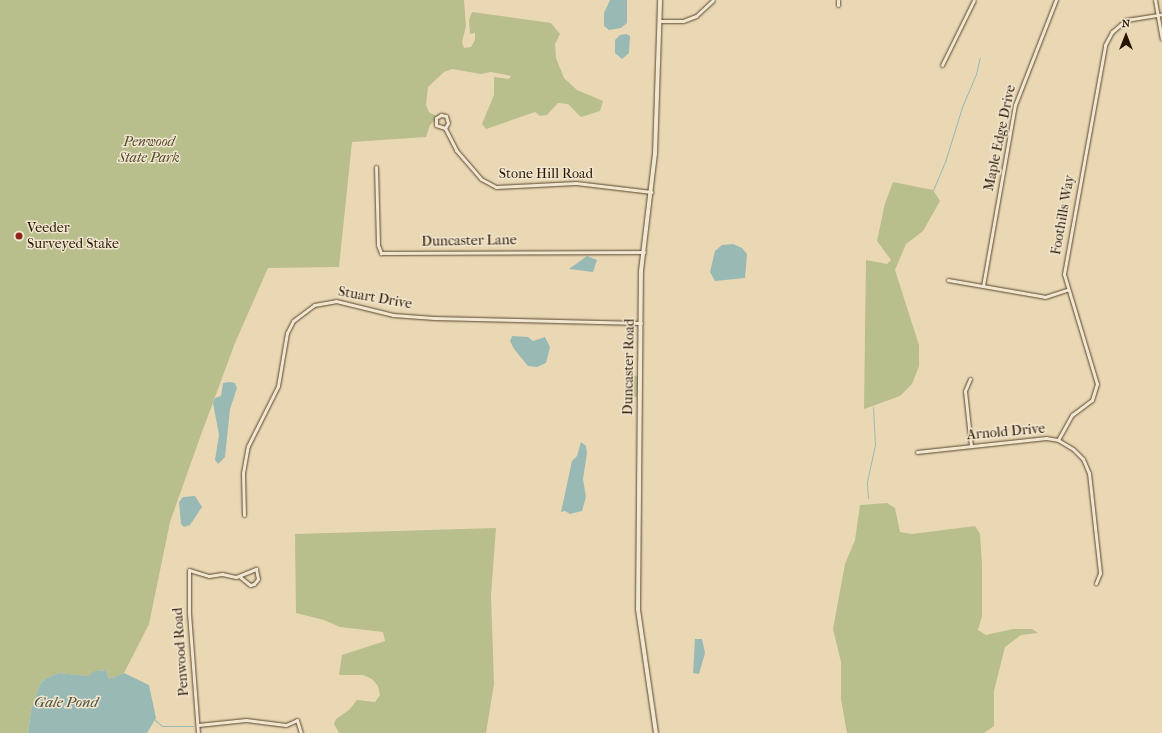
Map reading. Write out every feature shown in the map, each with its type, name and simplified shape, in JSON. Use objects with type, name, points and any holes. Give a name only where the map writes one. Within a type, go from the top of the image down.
[{"type":"street","name":"Duncaster Road","points":[[656,733],[638,609],[640,323],[644,252],[657,124],[660,0]]},
{"type":"street","points":[[659,21],[683,21],[696,16],[713,0]]},
{"type":"street","points":[[838,0],[838,5]]},
{"type":"street","points":[[942,65],[974,0]]},
{"type":"street","name":"Maple Edge Drive","points":[[983,286],[1015,106],[1056,0]]},
{"type":"street","points":[[1156,0],[1156,15],[1162,38]]},
{"type":"street","name":"Foothills Way","points":[[1058,440],[1072,415],[1092,400],[1097,384],[1067,290],[1065,266],[1105,45],[1112,32],[1126,20],[1162,14]]},
{"type":"street","name":"Stone Hill Road","points":[[445,128],[448,120],[441,115],[436,118],[436,124],[445,128],[452,144],[481,179],[496,187],[576,183],[651,192]]},
{"type":"street","name":"Duncaster Lane","points":[[376,167],[378,249],[381,253],[644,252]]},
{"type":"street","points":[[948,280],[1044,297],[1067,290]]},
{"type":"street","name":"Stuart Drive","points":[[244,515],[242,473],[248,446],[278,386],[287,333],[293,321],[314,305],[336,301],[393,315],[434,318],[640,323]]},
{"type":"street","points":[[970,379],[965,391],[971,446]]},
{"type":"street","name":"Arnold Drive","points":[[917,452],[1035,439],[1058,440],[1078,452],[1089,473],[1100,573],[1096,583]]},
{"type":"street","points":[[256,568],[258,579],[254,584],[250,585],[239,576],[256,568]]},
{"type":"street","name":"Penwood Road","points":[[198,733],[189,617],[189,570],[209,576],[239,576]]},
{"type":"street","points":[[198,725],[246,720],[286,725],[297,720],[301,733]]},
{"type":"green space","name":"Penwood State Park","points":[[0,0],[464,0],[466,26],[462,42],[464,48],[471,47],[475,40],[475,33],[470,34],[469,20],[472,12],[551,23],[560,34],[555,44],[556,58],[564,78],[577,90],[603,101],[600,111],[581,117],[568,104],[558,103],[547,115],[540,116],[535,112],[486,129],[482,124],[494,95],[494,77],[509,79],[511,76],[491,72],[481,74],[452,69],[444,72],[428,87],[426,105],[429,112],[438,117],[430,125],[426,137],[352,142],[339,267],[268,268],[235,343],[198,443],[170,522],[149,624],[124,673],[109,679],[106,670],[101,670],[88,676],[58,673],[45,679],[40,684],[31,710],[28,733],[0,733]]},
{"type":"green space","points":[[893,182],[933,190],[940,201],[923,231],[906,244],[895,270],[919,345],[919,366],[912,384],[900,396],[864,409],[866,260],[887,264],[891,260],[877,241],[885,203]]},
{"type":"green space","points":[[630,375],[638,376],[637,397],[629,396],[625,393],[625,379]]},
{"type":"green space","points":[[887,503],[895,508],[900,532],[912,534],[975,526],[980,534],[982,564],[982,616],[978,630],[986,635],[1013,629],[1032,629],[1038,633],[1021,635],[1005,647],[994,691],[994,726],[984,733],[847,733],[841,699],[841,662],[833,629],[845,564],[855,540],[860,505]]},
{"type":"green space","points":[[496,528],[491,595],[494,684],[486,733],[339,733],[334,724],[336,719],[349,710],[357,700],[375,702],[380,695],[378,686],[372,679],[363,675],[339,675],[342,655],[385,641],[383,632],[340,627],[324,620],[296,613],[295,534]]},
{"type":"water","points":[[610,0],[627,0],[627,23],[621,28],[609,30],[604,26],[604,13]]},
{"type":"water","points":[[626,34],[630,36],[629,53],[622,59],[615,53],[615,40],[620,35]]},
{"type":"water","points":[[733,244],[742,248],[747,254],[745,278],[715,281],[710,272],[715,251],[722,245]]},
{"type":"water","points":[[587,256],[597,260],[593,272],[569,269]]},
{"type":"water","points":[[512,336],[528,337],[533,341],[545,337],[550,347],[546,363],[537,367],[528,366],[514,349],[510,341]]},
{"type":"water","points":[[223,383],[235,383],[237,388],[230,409],[225,457],[218,464],[215,460],[219,435],[213,403],[215,398],[221,396]]},
{"type":"water","points":[[581,442],[586,446],[587,453],[583,479],[586,497],[582,511],[570,514],[565,511],[561,512],[572,461],[577,456]]},
{"type":"water","points":[[195,496],[202,507],[190,525],[184,527],[181,524],[179,502],[183,497]]},
{"type":"water","points":[[695,639],[702,639],[705,653],[699,674],[693,673]]},
{"type":"water","name":"Gale Pond","points":[[106,670],[109,679],[124,673],[149,685],[156,718],[147,733],[28,733],[31,710],[40,684],[45,679],[58,673],[88,676],[95,671]]},
{"type":"waterway","points":[[933,190],[945,162],[962,107],[976,74],[980,57]]},
{"type":"waterway","points":[[868,498],[867,482],[875,445],[873,407]]},
{"type":"waterway","points":[[155,720],[162,726],[193,726]]},
{"type":"place","name":"Veeder Surveyed Stake","points":[[19,236]]}]
